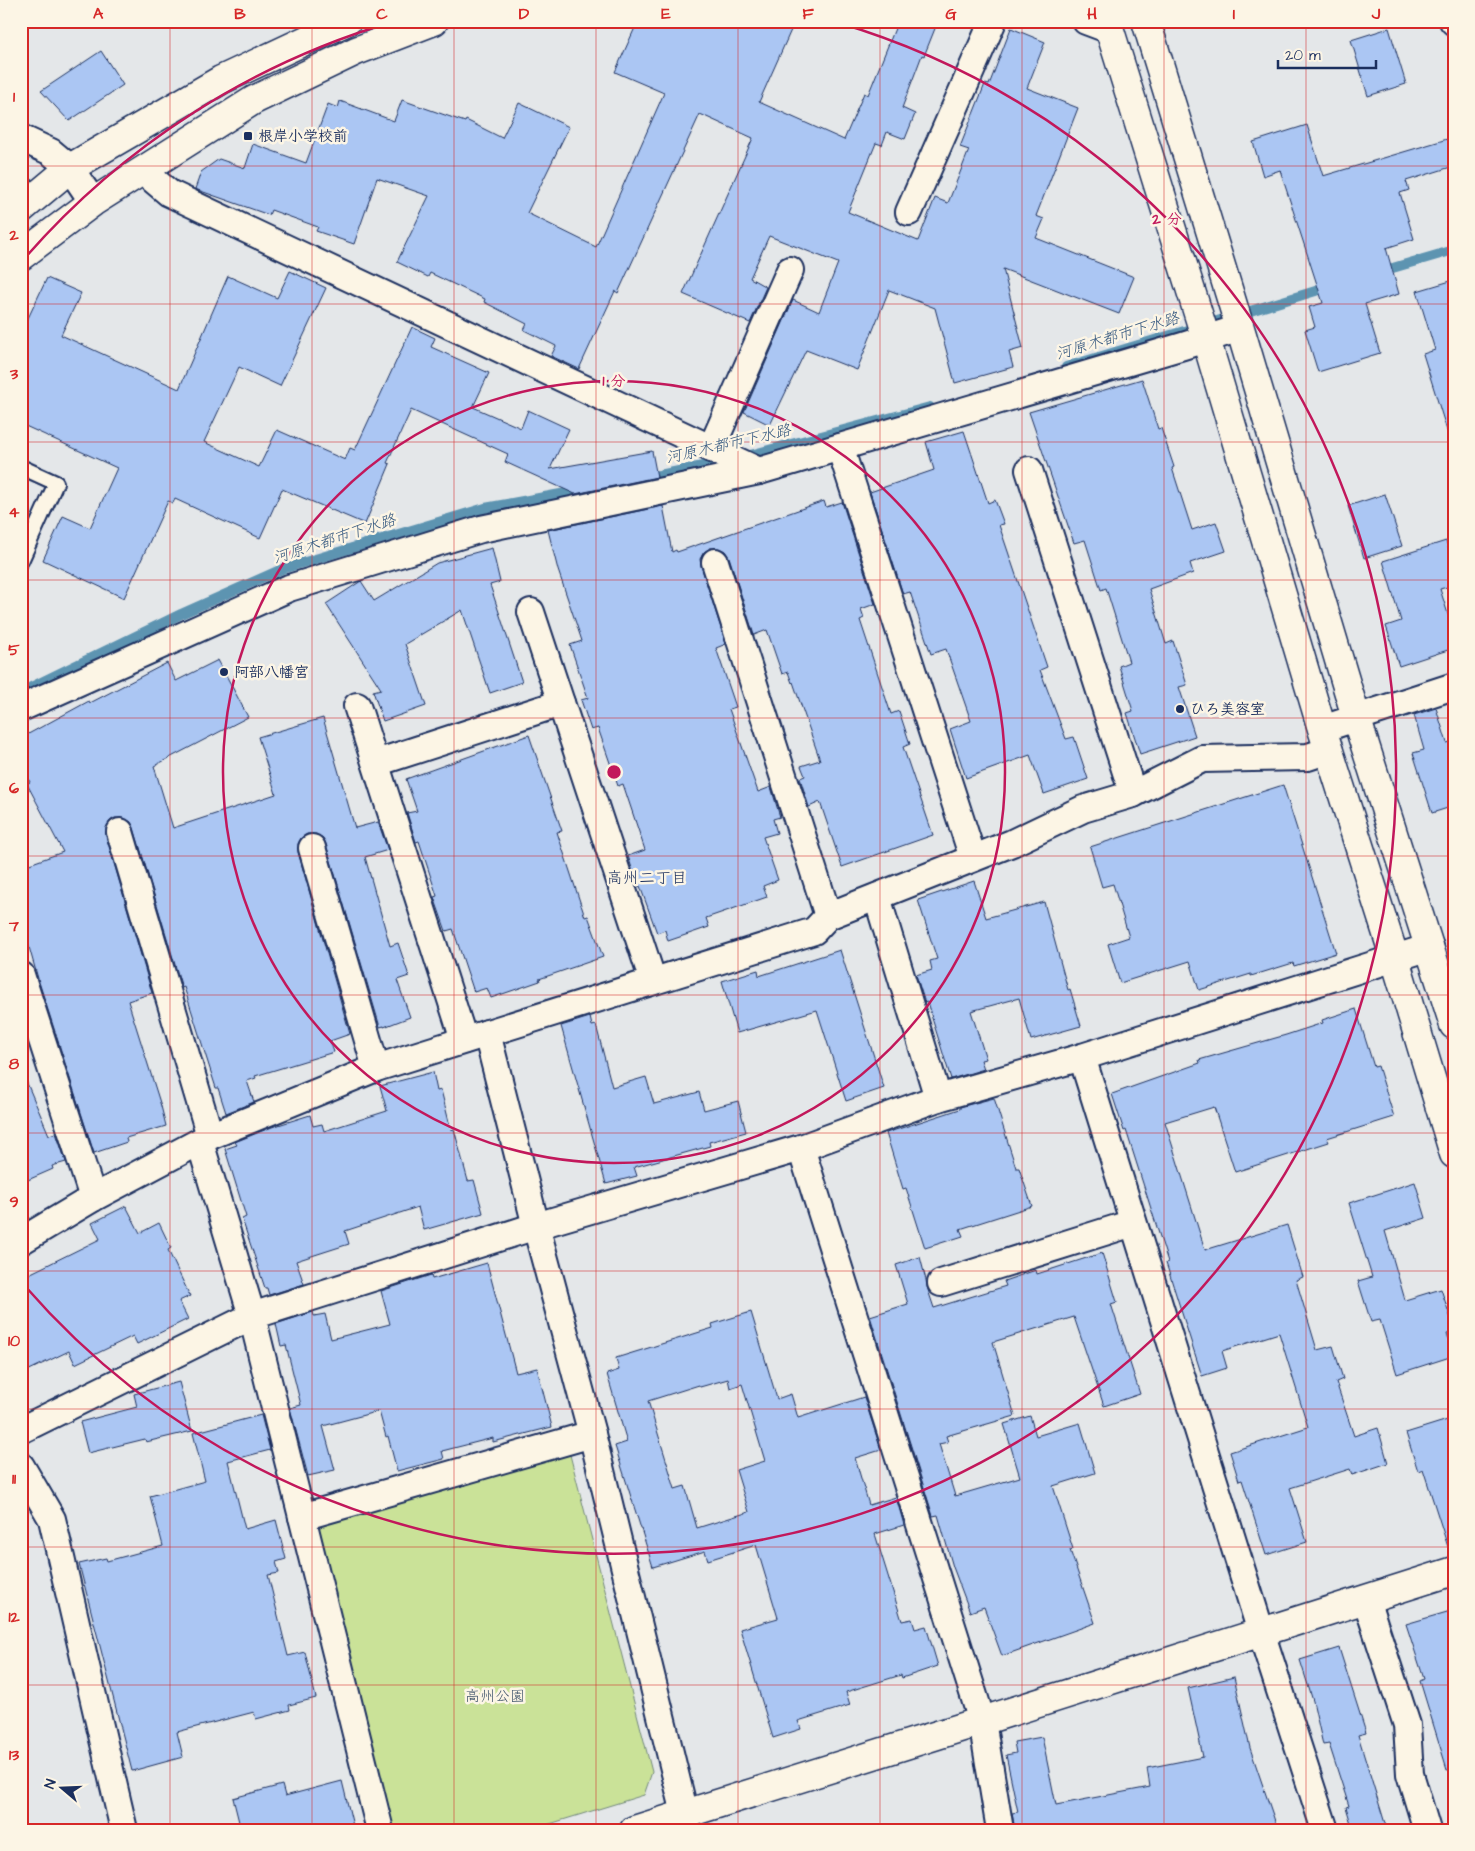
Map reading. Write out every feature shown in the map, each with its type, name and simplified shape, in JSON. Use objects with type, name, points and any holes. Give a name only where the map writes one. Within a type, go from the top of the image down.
[{"type":"street","points":[[21,209],[70,168],[221,80],[347,21]]},
{"type":"street","points":[[21,256],[93,202],[254,100],[356,51],[434,21]]},
{"type":"street","points":[[909,212],[993,21]]},
{"type":"street","points":[[1146,21],[1356,717],[1454,1025]]},
{"type":"street","points":[[1101,24],[1206,339],[1326,739],[1454,1154]]},
{"type":"street","points":[[21,138],[51,152],[70,168],[93,202]]},
{"type":"street","points":[[143,171],[169,192],[759,471]]},
{"type":"street","points":[[711,449],[790,270]]},
{"type":"street","points":[[21,708],[289,588],[482,528],[759,471],[1240,328]]},
{"type":"street","points":[[840,447],[973,858]]},
{"type":"street","points":[[1030,470],[1133,794]]},
{"type":"street","points":[[715,562],[828,916]]},
{"type":"street","points":[[531,612],[652,981]]},
{"type":"street","points":[[21,1241],[93,1198],[205,1139],[376,1068],[814,931],[828,916],[1012,843],[1083,809],[1133,794],[1202,759],[1308,757],[1326,739],[1356,717],[1454,686]]},
{"type":"street","points":[[376,763],[561,703]]},
{"type":"street","points":[[357,706],[476,1036],[536,1226],[592,1434],[686,1822]]},
{"type":"street","points":[[120,832],[252,1316],[380,1830]]},
{"type":"street","points":[[312,848],[376,1068]]},
{"type":"street","points":[[877,897],[938,1098]]},
{"type":"street","points":[[21,1430],[252,1316],[536,1226],[801,1148],[938,1098],[1082,1057],[1395,960],[1430,947]]},
{"type":"street","points":[[21,975],[93,1198]]},
{"type":"street","points":[[1082,1057],[1261,1632],[1325,1830]]},
{"type":"street","points":[[801,1148],[982,1722],[1000,1830]]},
{"type":"street","points":[[941,1283],[1133,1223]]},
{"type":"street","points":[[302,1517],[592,1434]]},
{"type":"street","points":[[21,1466],[52,1519],[124,1830]]},
{"type":"street","points":[[634,1830],[686,1822],[982,1722],[1454,1571]]},
{"type":"street","points":[[1366,1599],[1407,1726],[1410,1774],[1428,1830]]},
{"type":"lane","points":[[21,467],[56,482],[21,562]]},
{"type":"green space","name":"高州公園","points":[[569,1451],[652,1772],[644,1795],[530,1830],[391,1830],[315,1527]]},
{"type":"building","points":[[638,21],[795,21],[759,102],[844,140],[864,93],[868,95],[898,21],[938,21],[924,56],[922,55],[902,108],[915,114],[905,139],[887,132],[882,145],[876,143],[848,212],[918,241],[935,198],[948,203],[969,150],[960,147],[985,84],[989,85],[1011,28],[1045,42],[1027,88],[1078,108],[1036,216],[1044,219],[1036,238],[1134,277],[1119,314],[1003,269],[1023,348],[1009,352],[1013,367],[955,383],[935,308],[889,290],[857,370],[806,350],[770,425],[744,412],[793,300],[819,312],[838,263],[769,236],[750,278],[766,287],[750,323],[683,294],[753,138],[700,114],[618,293],[615,291],[579,369],[551,356],[556,346],[524,330],[527,324],[484,302],[485,299],[430,273],[428,277],[397,262],[429,196],[377,178],[354,244],[316,231],[318,227],[271,210],[269,215],[195,189],[201,172],[219,159],[245,168],[253,144],[306,163],[328,104],[338,108],[340,101],[394,121],[402,100],[465,122],[466,120],[502,138],[519,103],[569,127],[527,213],[596,247],[664,93],[615,72]]},
{"type":"building","points":[[1389,28],[1406,84],[1368,96],[1351,40]]},
{"type":"building","points":[[101,51],[123,85],[69,121],[41,91]]},
{"type":"building","points":[[1307,125],[1323,176],[1454,137],[1454,166],[1406,181],[1409,190],[1400,193],[1414,239],[1386,248],[1399,294],[1365,304],[1380,353],[1318,372],[1305,330],[1315,327],[1309,307],[1323,303],[1280,170],[1263,176],[1253,142]]},
{"type":"building","points":[[290,271],[326,288],[280,386],[239,367],[204,442],[259,467],[277,430],[345,460],[350,448],[355,450],[412,327],[435,338],[431,347],[489,373],[473,407],[521,428],[528,410],[569,429],[550,469],[652,451],[657,477],[575,494],[505,462],[508,454],[411,410],[387,463],[390,464],[365,524],[282,489],[260,538],[175,499],[173,503],[168,501],[124,598],[43,560],[63,516],[90,528],[117,468],[21,424],[21,333],[47,278],[81,293],[61,335],[179,389],[228,276],[277,298]]},
{"type":"building","points":[[1454,280],[1454,434],[1448,434],[1423,354],[1435,350],[1417,291]]},
{"type":"building","points":[[1142,379],[1158,429],[1161,428],[1174,467],[1172,468],[1192,530],[1216,522],[1226,551],[1190,563],[1193,573],[1149,589],[1166,644],[1173,641],[1187,685],[1179,687],[1195,736],[1140,754],[1127,713],[1133,711],[1119,666],[1129,662],[1106,588],[1101,590],[1085,540],[1074,543],[1029,412]]},
{"type":"building","points":[[964,431],[988,503],[995,500],[1004,524],[999,525],[1047,667],[1040,670],[1066,739],[1074,737],[1088,779],[1044,794],[1030,755],[966,778],[950,729],[971,721],[946,649],[931,654],[910,592],[903,594],[870,492],[934,470],[926,442]]},
{"type":"building","points":[[1385,494],[1402,546],[1364,558],[1348,506]]},
{"type":"building","points":[[824,501],[826,507],[842,502],[875,604],[861,609],[864,618],[860,620],[891,714],[899,711],[910,744],[903,747],[933,835],[842,867],[820,802],[809,807],[800,778],[805,776],[801,766],[820,760],[793,682],[788,672],[782,674],[767,630],[754,635],[729,557],[725,551],[719,548],[710,548],[704,552],[700,559],[726,644],[716,648],[736,707],[729,709],[758,792],[771,787],[780,817],[773,819],[777,833],[763,837],[778,880],[763,886],[767,897],[706,918],[709,927],[668,941],[665,930],[657,933],[640,886],[638,887],[628,856],[645,850],[623,784],[618,786],[598,728],[591,730],[581,700],[588,698],[570,645],[582,641],[558,570],[548,530],[663,506],[672,552],[676,550],[677,552]]},
{"type":"building","points":[[1446,541],[1454,566],[1454,585],[1440,589],[1454,633],[1454,648],[1399,666],[1386,626],[1401,621],[1383,561]]},
{"type":"building","points":[[492,548],[500,582],[490,585],[522,682],[490,693],[462,610],[405,644],[426,706],[383,721],[373,691],[381,689],[326,604],[361,581],[374,601],[437,563]]},
{"type":"building","points":[[218,660],[248,717],[154,766],[173,828],[276,794],[258,737],[323,718],[355,828],[378,822],[388,850],[365,857],[390,946],[398,943],[409,976],[397,980],[410,1017],[380,1027],[326,844],[323,838],[316,834],[307,834],[301,838],[298,844],[298,852],[350,1034],[330,1041],[334,1052],[255,1076],[256,1078],[247,1081],[254,1102],[226,1113],[218,1088],[216,1088],[184,987],[182,988],[134,828],[131,822],[124,818],[115,818],[110,821],[106,828],[106,836],[152,993],[128,1001],[166,1126],[126,1138],[127,1142],[94,1153],[39,982],[21,919],[21,867],[63,852],[27,784],[30,782],[21,765],[21,738],[89,701],[90,703],[167,663],[176,681]]},
{"type":"building","points":[[1436,708],[1447,743],[1454,741],[1454,806],[1432,813],[1413,753],[1424,750],[1414,715]]},
{"type":"building","points":[[529,735],[562,831],[557,832],[585,917],[588,916],[603,957],[491,998],[487,988],[474,992],[453,929],[446,931],[434,897],[437,896],[419,841],[416,842],[407,813],[417,811],[406,779]]},
{"type":"building","points":[[1283,785],[1336,953],[1294,966],[1293,963],[1251,976],[1251,974],[1199,990],[1190,961],[1120,983],[1108,944],[1129,937],[1113,884],[1102,887],[1090,847]]},
{"type":"building","points":[[974,881],[986,918],[1044,902],[1068,990],[1070,989],[1081,1026],[1031,1040],[1019,998],[971,1011],[986,1059],[981,1060],[984,1069],[951,1079],[927,1002],[925,1003],[916,975],[932,970],[930,961],[937,959],[918,900]]},
{"type":"building","points":[[840,950],[884,1088],[846,1101],[817,1010],[737,1033],[722,981],[758,970],[759,976]]},
{"type":"building","points":[[1356,1009],[1374,1067],[1378,1066],[1394,1117],[1327,1138],[1329,1142],[1235,1172],[1214,1107],[1165,1122],[1205,1250],[1287,1225],[1303,1277],[1296,1280],[1317,1350],[1333,1346],[1343,1379],[1336,1382],[1354,1436],[1378,1428],[1388,1463],[1352,1475],[1350,1469],[1290,1488],[1307,1542],[1266,1555],[1242,1480],[1239,1481],[1230,1452],[1308,1427],[1279,1333],[1222,1351],[1227,1368],[1202,1376],[1126,1130],[1124,1131],[1112,1094],[1200,1063],[1199,1060],[1323,1023],[1322,1020]]},
{"type":"building","points":[[590,1017],[592,1026],[596,1025],[612,1087],[646,1077],[654,1104],[699,1092],[704,1110],[738,1101],[746,1132],[709,1142],[710,1146],[634,1167],[637,1176],[606,1184],[561,1026]]},
{"type":"building","points":[[21,1069],[49,1135],[56,1133],[66,1162],[52,1166],[53,1169],[21,1183]]},
{"type":"building","points":[[433,1072],[437,1091],[441,1090],[451,1130],[454,1129],[468,1181],[474,1180],[483,1213],[424,1230],[418,1207],[345,1231],[349,1244],[296,1261],[304,1284],[269,1295],[242,1219],[246,1217],[225,1149],[237,1145],[235,1142],[272,1127],[310,1115],[313,1126],[322,1124],[324,1131],[387,1111],[380,1086]]},
{"type":"building","points":[[994,1098],[1016,1168],[1019,1168],[1032,1206],[960,1229],[963,1236],[925,1248],[906,1188],[903,1189],[886,1133],[960,1109],[960,1107]]},
{"type":"building","points":[[1415,1182],[1426,1218],[1385,1231],[1405,1300],[1441,1289],[1454,1328],[1454,1332],[1447,1334],[1453,1356],[1397,1374],[1380,1320],[1371,1322],[1358,1281],[1372,1277],[1349,1203]]},
{"type":"building","points":[[126,1206],[140,1233],[159,1223],[171,1248],[168,1250],[190,1296],[179,1301],[188,1319],[137,1344],[133,1336],[75,1364],[69,1351],[21,1374],[21,1278],[100,1239],[92,1223]]},
{"type":"building","points":[[1102,1253],[1117,1302],[1111,1304],[1140,1394],[1104,1406],[1074,1317],[993,1342],[1015,1416],[946,1436],[948,1442],[939,1444],[955,1496],[1020,1477],[1004,1424],[1030,1416],[1036,1436],[1080,1423],[1095,1473],[1053,1486],[1073,1549],[1070,1550],[1095,1623],[1002,1656],[984,1607],[970,1612],[953,1567],[938,1515],[933,1516],[870,1316],[908,1304],[896,1265],[920,1257],[934,1308],[1006,1286],[1004,1281],[1036,1270],[1037,1274]]},
{"type":"building","points":[[487,1263],[516,1373],[537,1368],[552,1427],[493,1442],[493,1438],[442,1451],[444,1459],[397,1471],[379,1411],[323,1426],[335,1470],[308,1476],[290,1408],[301,1405],[286,1345],[281,1346],[276,1324],[313,1312],[314,1316],[325,1314],[331,1339],[390,1324],[381,1291],[431,1275],[432,1279]]},
{"type":"building","points":[[751,1312],[777,1399],[791,1394],[798,1418],[864,1397],[881,1450],[855,1458],[869,1505],[896,1497],[904,1525],[875,1534],[902,1621],[912,1619],[915,1629],[926,1626],[938,1666],[902,1678],[901,1675],[846,1692],[850,1705],[798,1721],[801,1729],[773,1738],[740,1629],[778,1618],[756,1545],[708,1560],[705,1551],[653,1567],[615,1446],[627,1442],[607,1374],[619,1370],[616,1358],[713,1328],[712,1324]],"holes":[[[728,1379],[730,1388],[742,1384],[765,1461],[736,1470],[749,1512],[697,1528],[685,1486],[675,1489],[648,1401],[699,1385],[700,1387]]]},
{"type":"building","points":[[179,1382],[192,1431],[146,1442],[145,1439],[88,1453],[80,1422],[137,1407],[134,1394]]},
{"type":"building","points":[[261,1415],[270,1450],[228,1461],[245,1529],[276,1520],[286,1559],[276,1562],[279,1573],[268,1575],[288,1656],[305,1652],[316,1698],[289,1705],[290,1710],[256,1719],[254,1712],[177,1732],[183,1757],[132,1771],[79,1564],[106,1558],[107,1561],[163,1546],[150,1496],[205,1481],[193,1433]]},
{"type":"building","points":[[1454,1418],[1454,1546],[1448,1547],[1423,1469],[1418,1471],[1406,1433]]},
{"type":"building","points":[[1454,1610],[1454,1768],[1447,1769],[1420,1681],[1424,1679],[1406,1624]]},
{"type":"building","points":[[1339,1648],[1366,1733],[1358,1735],[1387,1830],[1353,1830],[1346,1807],[1349,1806],[1329,1744],[1323,1745],[1313,1701],[1300,1660]]},
{"type":"building","points":[[1234,1677],[1250,1748],[1278,1830],[1015,1830],[1012,1813],[1018,1812],[1006,1755],[1016,1753],[1014,1742],[1042,1737],[1056,1805],[1150,1787],[1147,1768],[1203,1757],[1188,1688]]},
{"type":"building","points":[[342,1781],[354,1830],[241,1830],[233,1798],[282,1785],[285,1796]]},
{"type":"waterway","name":"河原木都市下水路","points":[[1379,272],[1454,250]]},
{"type":"waterway","name":"河原木都市下水路","points":[[1066,367],[1332,286]]},
{"type":"waterway","name":"河原木都市下水路","points":[[743,457],[930,407]]},
{"type":"waterway","name":"河原木都市下水路","points":[[645,478],[727,461]]},
{"type":"waterway","name":"河原木都市下水路","points":[[21,692],[181,614],[282,569],[485,508],[582,490]]},
{"type":"place","name":"根岸小学校前","points":[[248,136]]},
{"type":"place","name":"阿部八幡宮","points":[[224,672]]},
{"type":"place","name":"ひろ美容室","points":[[1180,709]]},
{"type":"district","name":"高州二丁目","points":[[647,877]]}]
